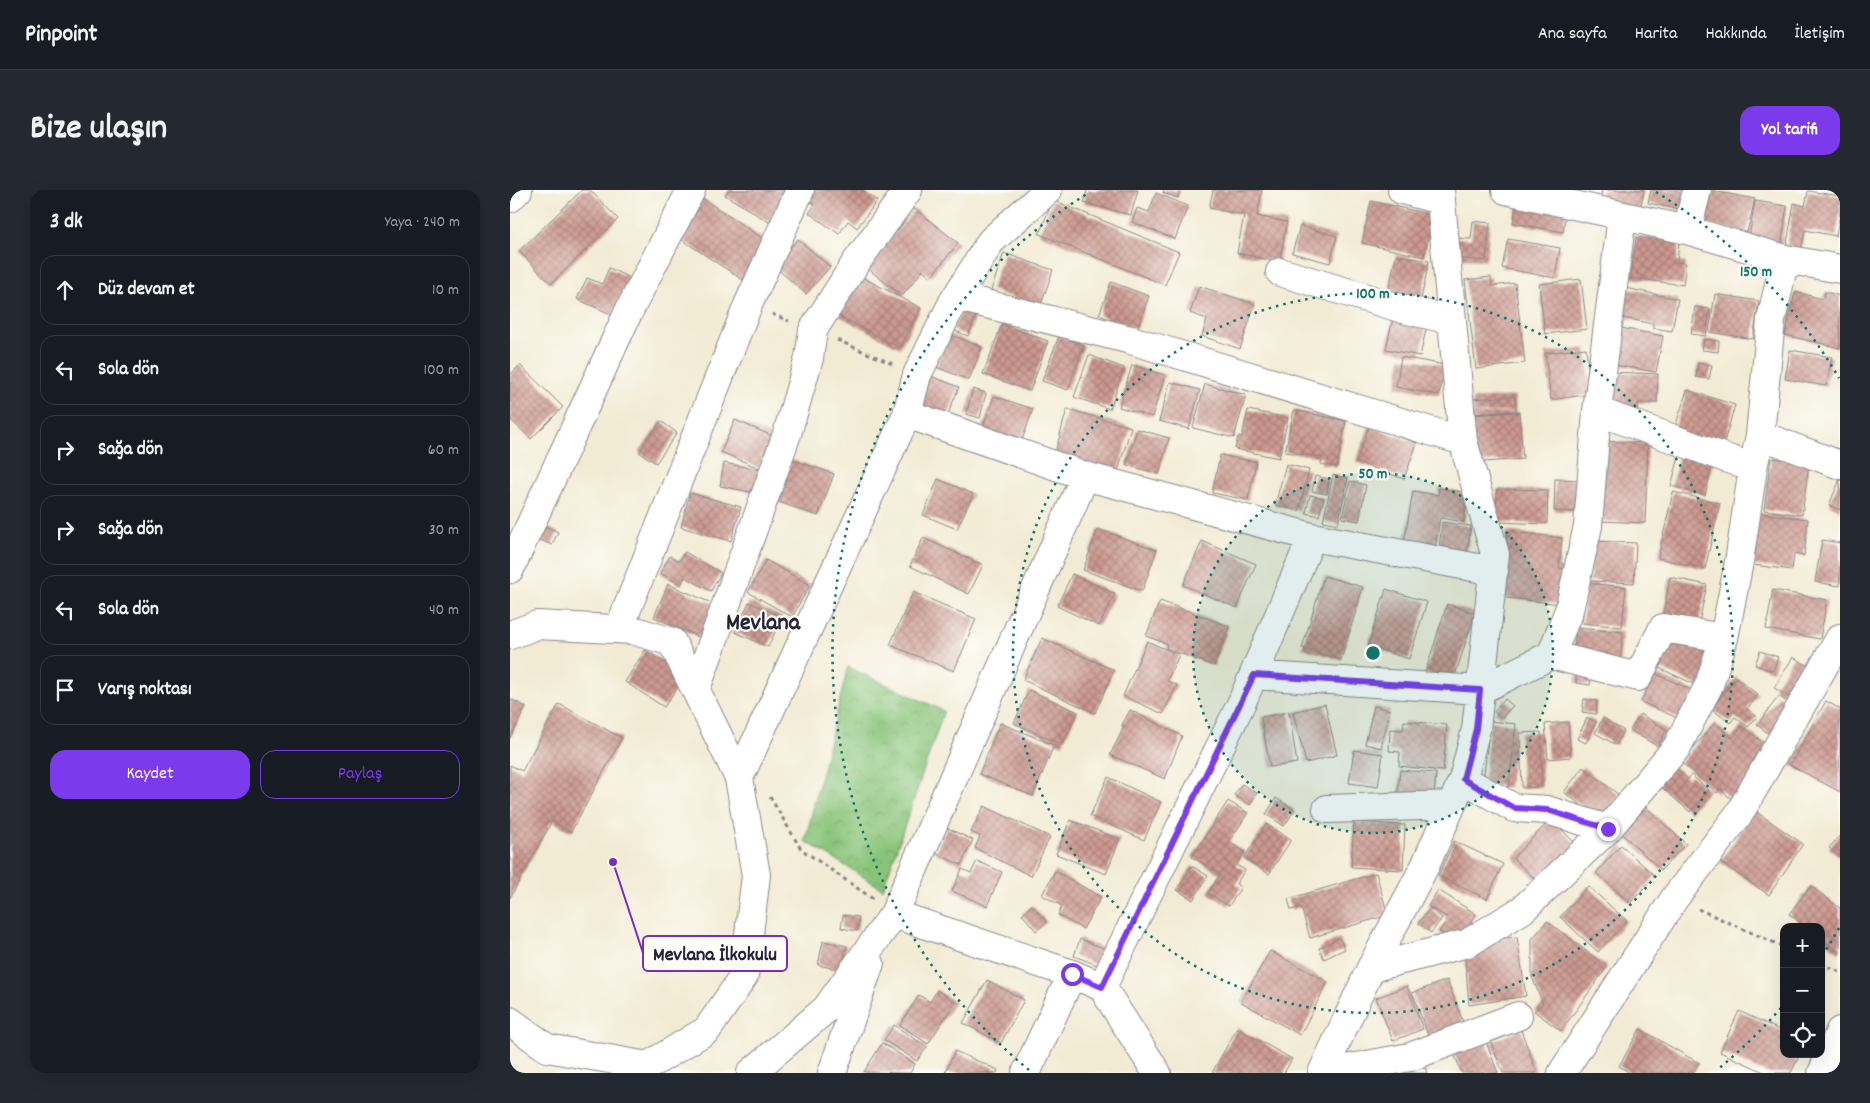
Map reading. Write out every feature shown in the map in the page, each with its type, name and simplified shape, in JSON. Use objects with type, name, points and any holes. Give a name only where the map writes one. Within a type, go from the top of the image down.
[{"type":"street","points":[[510,570],[628,313],[691,190]]},
{"type":"street","points":[[619,630],[748,305],[800,190]]},
{"type":"street","points":[[696,689],[787,434],[809,358],[801,330],[855,264],[908,190]]},
{"type":"street","points":[[743,769],[907,414],[918,375],[953,302],[958,297],[991,241],[1048,190]]},
{"type":"street","points":[[1323,1073],[1371,968],[1425,866],[1463,779],[1476,729],[1494,571],[1495,554],[1463,441],[1440,195],[1402,190]]},
{"type":"street","points":[[1506,190],[1687,230],[1784,260],[1840,269]]},
{"type":"street","points":[[1687,230],[1697,190]]},
{"type":"street","points":[[1551,655],[1568,610],[1588,526],[1598,411],[1622,216]]},
{"type":"street","points":[[1371,968],[1468,943],[1522,910],[1608,829],[1677,747],[1709,685],[1724,638],[1760,435],[1771,320],[1784,260]]},
{"type":"street","points":[[1280,272],[1402,309],[1451,320]]},
{"type":"street","points":[[958,297],[1132,340],[1463,441]]},
{"type":"street","points":[[1598,411],[1753,468]]},
{"type":"street","points":[[907,414],[1085,476],[1312,537],[1494,571]]},
{"type":"street","points":[[1760,435],[1840,465]]},
{"type":"street","points":[[832,1073],[887,924],[1085,476]]},
{"type":"street","points":[[1102,987],[1254,675],[1312,537]]},
{"type":"street","points":[[510,635],[537,625],[632,630],[672,642],[696,689],[743,769],[756,875],[744,976],[707,1030],[642,1069],[547,1048],[510,1022]]},
{"type":"street","points":[[1254,675],[1480,690],[1551,655],[1638,677],[1663,628],[1724,638]]},
{"type":"street","points":[[1562,1073],[1674,899],[1739,814],[1840,638]]},
{"type":"street","points":[[1463,779],[1514,808],[1547,810],[1608,829]]},
{"type":"street","points":[[1327,809],[1452,805]]},
{"type":"street","points":[[887,924],[1072,974],[1102,987],[1157,1073]]},
{"type":"street","points":[[751,1073],[826,1009],[887,924]]},
{"type":"street","points":[[1026,1073],[1072,974]]},
{"type":"street","points":[[1323,1073],[1410,1057],[1518,1016]]},
{"type":"street","points":[[1822,1073],[1840,1031]]},
{"type":"path","points":[[748,305],[790,321],[801,330],[918,375]]},
{"type":"path","points":[[743,769],[801,849],[887,924]]},
{"type":"path","points":[[1674,899],[1780,945]]},
{"type":"path","points":[[1825,966],[1840,972]]},
{"type":"green space","points":[[848,667],[944,711],[883,889],[805,841]]},
{"type":"building","points":[[582,190],[590,190],[618,219],[551,284],[519,251]]},
{"type":"building","points":[[729,190],[788,190],[769,222],[725,195]]},
{"type":"building","points":[[812,190],[862,190],[877,201],[857,228],[848,221],[839,234],[809,213],[815,205],[806,198]]},
{"type":"building","points":[[1087,190],[1138,190],[1131,215],[1084,203]]},
{"type":"building","points":[[1164,190],[1180,190],[1178,198],[1163,193]]},
{"type":"building","points":[[1213,190],[1262,190],[1257,216],[1287,222],[1279,262],[1237,253],[1244,215],[1209,208]]},
{"type":"building","points":[[1602,190],[1644,190],[1640,210],[1600,202]]},
{"type":"building","points":[[1651,190],[1693,190],[1689,211],[1648,203]]},
{"type":"building","points":[[1708,190],[1755,199],[1747,232],[1701,223]]},
{"type":"building","points":[[1808,191],[1840,196],[1840,212],[1836,236],[1805,230],[1800,256],[1785,254],[1794,203],[1805,206]]},
{"type":"building","points":[[1156,193],[1188,206],[1175,239],[1132,222],[1137,208],[1149,212]]},
{"type":"building","points":[[702,198],[768,242],[743,280],[676,236]]},
{"type":"building","points":[[1053,200],[1179,252],[1165,285],[1039,234]]},
{"type":"building","points":[[1371,201],[1433,215],[1424,257],[1362,243]]},
{"type":"building","points":[[1755,201],[1787,206],[1780,254],[1747,249]]},
{"type":"building","points":[[1517,203],[1566,212],[1563,232],[1513,223]]},
{"type":"building","points":[[915,209],[958,243],[931,277],[923,270],[902,296],[867,268]]},
{"type":"building","points":[[1473,221],[1490,223],[1486,261],[1454,258],[1456,238],[1471,239]]},
{"type":"building","points":[[1300,226],[1337,236],[1330,263],[1292,253]]},
{"type":"building","points":[[1636,237],[1679,242],[1677,262],[1686,263],[1683,285],[1631,278]]},
{"type":"building","points":[[798,239],[830,267],[806,294],[774,266]]},
{"type":"building","points":[[1508,239],[1560,248],[1555,278],[1502,268]]},
{"type":"building","points":[[1004,253],[1053,270],[1040,307],[991,290]]},
{"type":"building","points":[[1396,255],[1429,261],[1419,309],[1386,302]]},
{"type":"building","points":[[609,268],[630,278],[613,315],[577,299],[587,278],[602,284]]},
{"type":"building","points":[[856,274],[921,308],[900,348],[835,314]]},
{"type":"building","points":[[1491,277],[1492,286],[1515,283],[1525,363],[1476,369],[1465,280]]},
{"type":"building","points":[[1581,279],[1587,329],[1545,334],[1539,284]]},
{"type":"building","points":[[1111,282],[1149,296],[1137,329],[1099,315]]},
{"type":"building","points":[[1199,286],[1255,304],[1240,349],[1202,336],[1207,319],[1190,313]]},
{"type":"building","points":[[1625,288],[1678,299],[1672,331],[1653,328],[1653,324],[1619,317]]},
{"type":"building","points":[[1795,292],[1823,299],[1825,292],[1840,296],[1840,348],[1785,335]]},
{"type":"building","points":[[1715,294],[1759,301],[1753,339],[1709,332]]},
{"type":"building","points":[[1695,307],[1710,309],[1706,336],[1691,334]]},
{"type":"building","points":[[1395,309],[1429,316],[1420,356],[1386,349]]},
{"type":"building","points":[[961,310],[976,316],[968,336],[953,330]]},
{"type":"building","points":[[1002,324],[1048,341],[1030,391],[983,374]]},
{"type":"building","points":[[1621,328],[1663,336],[1656,372],[1615,365]]},
{"type":"building","points":[[949,334],[982,347],[969,380],[936,367]]},
{"type":"building","points":[[1059,336],[1084,345],[1068,390],[1042,381]]},
{"type":"building","points":[[1704,339],[1719,341],[1718,352],[1702,350]]},
{"type":"building","points":[[1586,348],[1591,394],[1551,400],[1545,353]]},
{"type":"building","points":[[1790,350],[1832,357],[1826,386],[1785,379]]},
{"type":"building","points":[[1089,355],[1124,368],[1110,409],[1074,397]]},
{"type":"building","points":[[1401,357],[1445,365],[1439,395],[1396,387]]},
{"type":"building","points":[[1698,363],[1712,365],[1709,379],[1696,377]]},
{"type":"building","points":[[520,365],[563,407],[531,439],[510,419],[510,375]]},
{"type":"building","points":[[1132,365],[1165,375],[1152,417],[1119,407]]},
{"type":"building","points":[[1612,372],[1658,374],[1657,403],[1638,403],[1637,414],[1610,413]]},
{"type":"building","points":[[928,375],[959,387],[946,419],[915,406]]},
{"type":"building","points":[[1170,382],[1200,390],[1189,429],[1159,421]]},
{"type":"building","points":[[1205,384],[1246,395],[1234,438],[1193,428]]},
{"type":"building","points":[[973,389],[986,393],[980,418],[966,414]]},
{"type":"building","points":[[1687,390],[1735,405],[1721,452],[1672,437]]},
{"type":"building","points":[[994,396],[1033,409],[1020,446],[981,432]]},
{"type":"building","points":[[1515,396],[1516,411],[1473,414],[1472,399]]},
{"type":"building","points":[[1067,409],[1131,427],[1118,471],[1055,453]]},
{"type":"building","points":[[1248,410],[1288,418],[1279,458],[1235,449],[1238,437],[1242,437]]},
{"type":"building","points":[[1294,410],[1346,421],[1337,467],[1321,464],[1322,457],[1285,452]]},
{"type":"building","points":[[1519,412],[1523,459],[1471,463],[1468,415]]},
{"type":"building","points":[[735,420],[775,437],[761,469],[721,452]]},
{"type":"building","points":[[661,421],[677,433],[656,463],[639,452]]},
{"type":"building","points":[[1369,426],[1417,443],[1404,479],[1356,462]]},
{"type":"building","points":[[1137,429],[1169,438],[1159,474],[1126,465]]},
{"type":"building","points":[[1603,441],[1648,443],[1645,523],[1600,521]]},
{"type":"building","points":[[1681,450],[1714,459],[1705,495],[1671,486]]},
{"type":"building","points":[[1220,455],[1256,462],[1248,500],[1212,493]]},
{"type":"building","points":[[1771,458],[1809,463],[1802,515],[1764,510]]},
{"type":"building","points":[[791,459],[834,474],[818,516],[776,501]]},
{"type":"building","points":[[724,463],[760,470],[756,493],[720,486]]},
{"type":"building","points":[[1286,464],[1309,470],[1299,511],[1275,505]]},
{"type":"building","points":[[1333,475],[1348,478],[1338,524],[1323,521]]},
{"type":"building","points":[[1315,476],[1329,479],[1327,494],[1312,491]]},
{"type":"building","points":[[938,479],[973,494],[957,529],[923,515]]},
{"type":"building","points":[[1555,479],[1585,480],[1584,512],[1554,511]]},
{"type":"building","points":[[1840,479],[1840,510],[1829,505]]},
{"type":"building","points":[[1350,481],[1366,485],[1359,521],[1342,518]]},
{"type":"building","points":[[1439,488],[1468,493],[1464,522],[1440,518],[1434,557],[1404,543],[1413,491],[1438,495]]},
{"type":"building","points":[[1497,489],[1548,490],[1547,524],[1496,522]]},
{"type":"building","points":[[1673,492],[1720,503],[1705,569],[1658,558]]},
{"type":"building","points":[[690,493],[741,507],[731,541],[681,527]]},
{"type":"building","points":[[1310,495],[1324,498],[1319,516],[1306,513]]},
{"type":"building","points":[[1759,513],[1808,519],[1804,556],[1794,554],[1792,570],[1753,565]]},
{"type":"building","points":[[1442,522],[1471,526],[1466,559],[1438,556]]},
{"type":"building","points":[[539,523],[558,532],[552,545],[533,537]]},
{"type":"building","points":[[1098,529],[1157,550],[1142,591],[1083,570]]},
{"type":"building","points":[[1507,531],[1562,538],[1559,568],[1565,569],[1561,604],[1498,597]]},
{"type":"building","points":[[923,538],[983,565],[969,594],[910,566]]},
{"type":"building","points":[[1822,540],[1840,543],[1840,586],[1815,582]]},
{"type":"building","points":[[1202,541],[1256,564],[1237,608],[1183,585]]},
{"type":"building","points":[[1593,541],[1636,543],[1634,583],[1590,581]]},
{"type":"building","points":[[685,552],[721,573],[711,591],[685,577],[681,585],[660,573],[670,556],[679,561]]},
{"type":"building","points":[[766,560],[810,585],[792,617],[748,592]]},
{"type":"building","points":[[1072,574],[1115,594],[1099,626],[1057,606]]},
{"type":"building","points":[[1324,576],[1363,587],[1341,660],[1302,648]]},
{"type":"building","points":[[1670,577],[1707,585],[1699,622],[1663,615]]},
{"type":"building","points":[[1586,583],[1626,587],[1622,627],[1582,623]]},
{"type":"building","points":[[668,584],[716,605],[701,638],[654,617]]},
{"type":"building","points":[[1386,589],[1427,602],[1409,659],[1368,646]]},
{"type":"building","points":[[1773,590],[1827,600],[1820,639],[1766,629]]},
{"type":"building","points":[[913,592],[976,619],[954,671],[890,645]]},
{"type":"building","points":[[1160,601],[1229,626],[1214,666],[1166,648],[1167,644],[1146,636]]},
{"type":"building","points":[[749,602],[782,617],[768,647],[735,632]]},
{"type":"building","points":[[1447,604],[1475,613],[1453,682],[1425,673]]},
{"type":"building","points":[[1576,628],[1623,632],[1620,662],[1573,658]]},
{"type":"building","points":[[1674,633],[1719,653],[1703,688],[1659,668]]},
{"type":"building","points":[[1042,638],[1114,670],[1095,713],[1023,680]]},
{"type":"building","points":[[1147,641],[1179,655],[1167,681],[1177,685],[1163,714],[1123,696]]},
{"type":"building","points":[[645,650],[685,676],[664,707],[625,682]]},
{"type":"building","points":[[1760,651],[1778,657],[1773,671],[1755,665]]},
{"type":"building","points":[[1793,657],[1817,671],[1798,702],[1774,688]]},
{"type":"building","points":[[1654,673],[1694,691],[1682,720],[1641,702]]},
{"type":"building","points":[[1576,676],[1591,678],[1590,685],[1576,683]]},
{"type":"building","points":[[1736,677],[1758,695],[1747,709],[1757,717],[1748,727],[1735,717],[1730,723],[1712,709]]},
{"type":"building","points":[[1029,690],[1078,712],[1062,745],[1014,723]]},
{"type":"building","points":[[1779,696],[1794,707],[1772,736],[1757,725]]},
{"type":"building","points":[[510,699],[526,707],[510,738]]},
{"type":"building","points":[[1505,699],[1513,706],[1501,718],[1494,712]]},
{"type":"building","points":[[1584,699],[1597,701],[1596,714],[1582,712]]},
{"type":"building","points":[[1826,701],[1840,709],[1840,792],[1790,765]]},
{"type":"building","points":[[559,704],[622,738],[571,832],[552,821],[510,898],[510,765],[522,771]]},
{"type":"building","points":[[1325,704],[1337,755],[1306,763],[1293,712]]},
{"type":"building","points":[[1374,706],[1390,710],[1381,748],[1365,744]]},
{"type":"building","points":[[1130,710],[1182,736],[1165,779],[1110,755]]},
{"type":"building","points":[[1289,712],[1297,763],[1270,767],[1261,717]]},
{"type":"building","points":[[1640,714],[1667,730],[1657,746],[1630,730]]},
{"type":"building","points":[[1587,718],[1596,722],[1586,743],[1577,739]]},
{"type":"building","points":[[1603,718],[1624,731],[1616,745],[1595,733]]},
{"type":"building","points":[[1404,721],[1447,725],[1443,771],[1399,766],[1400,752],[1389,751],[1390,729],[1403,730]]},
{"type":"building","points":[[1490,721],[1516,724],[1509,787],[1483,784]]},
{"type":"building","points":[[1568,722],[1571,757],[1548,759],[1545,724]]},
{"type":"building","points":[[1000,723],[1054,745],[1033,796],[979,774]]},
{"type":"building","points":[[1715,723],[1732,738],[1742,726],[1773,750],[1738,805],[1720,789],[1717,793],[1681,762]]},
{"type":"building","points":[[1541,732],[1542,787],[1522,788],[1520,733]]},
{"type":"building","points":[[1354,750],[1383,754],[1378,787],[1349,783]]},
{"type":"building","points":[[1674,766],[1688,779],[1691,775],[1709,790],[1690,812],[1658,784]]},
{"type":"building","points":[[1583,767],[1619,795],[1600,820],[1564,792]]},
{"type":"building","points":[[1400,770],[1436,773],[1433,806],[1397,802]]},
{"type":"building","points":[[1108,777],[1161,802],[1144,840],[1090,816]]},
{"type":"building","points":[[1242,784],[1257,793],[1250,805],[1234,795]]},
{"type":"building","points":[[1276,798],[1295,810],[1284,826],[1266,814]]},
{"type":"building","points":[[1228,801],[1248,813],[1229,842],[1245,852],[1236,865],[1245,870],[1236,884],[1241,887],[1229,906],[1208,893],[1220,874],[1192,857]]},
{"type":"building","points":[[984,806],[1050,837],[1031,876],[975,848],[980,836],[971,832]]},
{"type":"building","points":[[1646,807],[1686,844],[1661,870],[1621,833]]},
{"type":"building","points":[[1755,811],[1803,844],[1769,895],[1720,862]]},
{"type":"building","points":[[1551,819],[1578,846],[1540,884],[1513,858]]},
{"type":"building","points":[[1070,820],[1120,839],[1106,874],[1056,854]]},
{"type":"building","points":[[1354,822],[1405,825],[1403,870],[1351,867]]},
{"type":"building","points":[[1266,824],[1291,840],[1269,874],[1244,858]]},
{"type":"building","points":[[947,828],[973,840],[961,865],[935,853]]},
{"type":"building","points":[[1840,835],[1840,857],[1829,848]]},
{"type":"building","points":[[1454,841],[1503,864],[1487,899],[1438,876]]},
{"type":"building","points":[[1621,845],[1655,876],[1630,903],[1596,873]]},
{"type":"building","points":[[977,861],[1002,872],[987,906],[952,891],[962,869],[971,873]]},
{"type":"building","points":[[1192,866],[1208,876],[1193,900],[1177,890]]},
{"type":"building","points":[[1055,871],[1101,897],[1083,929],[1058,915],[1062,906],[1042,895]]},
{"type":"building","points":[[1376,873],[1388,915],[1310,938],[1301,907],[1291,910],[1288,899]]},
{"type":"building","points":[[1588,886],[1627,921],[1598,952],[1560,917]]},
{"type":"building","points":[[1811,886],[1840,908],[1840,953],[1825,942],[1825,923],[1801,923],[1789,914]]},
{"type":"building","points":[[1438,890],[1476,914],[1458,944],[1439,932],[1448,918],[1428,906]]},
{"type":"building","points":[[1032,905],[1047,922],[1036,931],[1022,914]]},
{"type":"building","points":[[1430,908],[1442,918],[1431,933],[1418,923]]},
{"type":"building","points":[[843,915],[859,917],[857,931],[841,928]]},
{"type":"building","points":[[1547,921],[1607,967],[1561,1031],[1534,1011],[1543,1004],[1532,977],[1532,939]]},
{"type":"building","points":[[1517,937],[1526,996],[1469,1005],[1465,957],[1497,939]]},
{"type":"building","points":[[1339,938],[1345,949],[1324,959],[1319,948]]},
{"type":"building","points":[[1080,939],[1106,949],[1100,966],[1074,956]]},
{"type":"building","points":[[823,941],[847,946],[841,970],[818,965]]},
{"type":"building","points":[[1270,951],[1328,982],[1300,1035],[1241,1002]]},
{"type":"building","points":[[987,980],[1024,1000],[1001,1043],[963,1023]]},
{"type":"building","points":[[1447,980],[1465,1027],[1430,1040],[1412,993]]},
{"type":"building","points":[[1407,986],[1423,1029],[1393,1041],[1376,998]]},
{"type":"building","points":[[937,990],[955,1002],[928,1044],[900,1025],[919,995],[930,1002]]},
{"type":"building","points":[[1739,1011],[1780,1030],[1780,1058],[1798,1058],[1791,1073],[1766,1073],[1720,1052]]},
{"type":"building","points":[[894,1025],[927,1047],[917,1061],[884,1040]]},
{"type":"building","points":[[1237,1028],[1292,1059],[1284,1073],[1212,1073]]},
{"type":"building","points":[[1640,1029],[1699,1063],[1693,1073],[1630,1073],[1619,1066]]},
{"type":"building","points":[[1521,1030],[1537,1073],[1503,1073],[1491,1042]]},
{"type":"building","points":[[1485,1039],[1498,1073],[1462,1073],[1453,1052]]},
{"type":"building","points":[[882,1043],[915,1064],[910,1073],[864,1072]]},
{"type":"building","points":[[955,1051],[998,1070],[997,1073],[945,1073]]},
{"type":"building","points":[[1421,1057],[1427,1073],[1387,1073]]},
{"type":"place","name":"Mevlana İlkokulu","points":[[613,862]]},
{"type":"district","name":"Mevlana","points":[[763,624]]},
{"type":"route","points":[[1072,974],[1102,987],[1254,675],[1480,690],[1476,729],[1463,779],[1514,808],[1547,810],[1608,829]]}]
